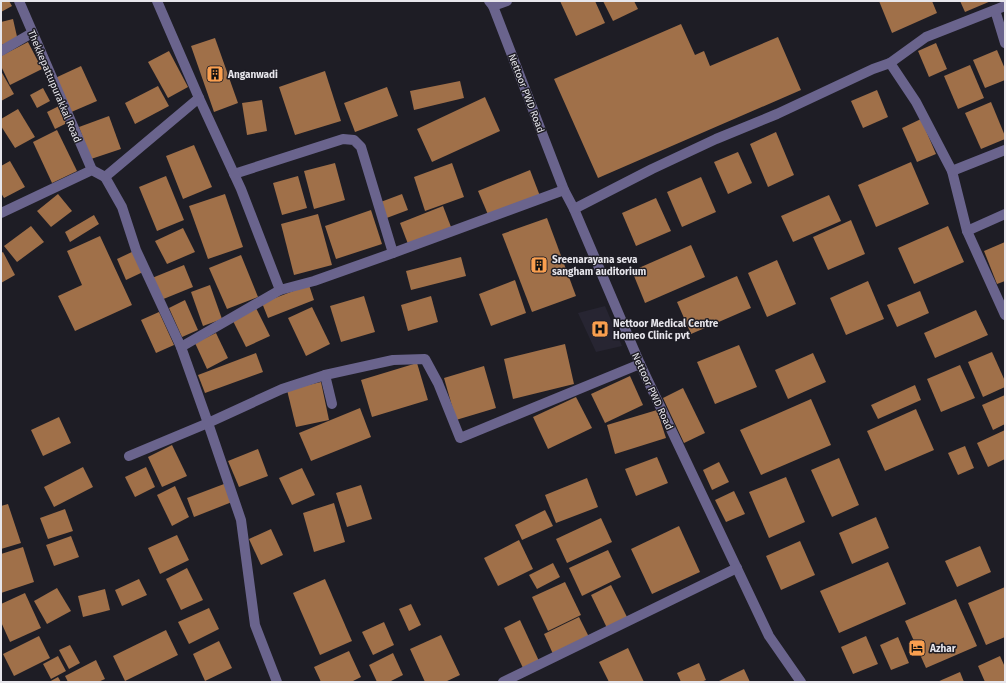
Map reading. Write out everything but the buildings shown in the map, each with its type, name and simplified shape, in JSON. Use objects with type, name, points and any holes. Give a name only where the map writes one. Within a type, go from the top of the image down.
[{"type":"street","name":"Thekkepattupurakkal Road","points":[[19,1],[92,170]]},
{"type":"street","points":[[157,1],[199,98],[241,189],[280,290]]},
{"type":"street","points":[[491,4],[508,1]]},
{"type":"street","name":"Nettoor PWD Road","points":[[491,4],[564,190],[574,209],[640,364],[769,636],[801,682]]},
{"type":"street","points":[[574,209],[652,169],[716,139],[778,114],[873,69],[890,63],[926,37],[1005,6]]},
{"type":"street","points":[[995,10],[1005,43]]},
{"type":"street","points":[[1,51],[32,33]]},
{"type":"street","points":[[890,63],[916,102],[952,171],[967,231],[1005,315]]},
{"type":"street","points":[[105,177],[199,98]]},
{"type":"street","points":[[234,174],[343,139],[354,140],[361,147],[393,254]]},
{"type":"street","points":[[952,171],[1005,150]]},
{"type":"street","points":[[1,213],[92,170],[105,177],[122,207],[136,250],[181,347],[241,520],[255,625],[276,682]]},
{"type":"street","points":[[181,347],[280,290],[314,281],[393,254],[564,190]]},
{"type":"street","points":[[967,231],[1005,214]]},
{"type":"street","points":[[129,456],[208,423],[282,389],[325,375],[394,360],[425,359],[438,383],[460,438],[640,364]]},
{"type":"street","points":[[325,375],[332,404]]},
{"type":"street","points":[[503,682],[737,568]]},
{"type":"shaded area","name":"Nettoor Medical Centre Homeo Clinic pvt","points":[[605,306],[622,346],[596,352],[578,313]]},
{"type":"place","name":"Anganwadi","points":[[215,74]]},
{"type":"place","name":"Sreenarayana seva sangham auditorium","points":[[539,265]]},
{"type":"place","name":"Nettoor Medical Centre Homeo Clinic pvt","points":[[600,329]]},
{"type":"place","name":"Azhar","points":[[917,648]]}]
